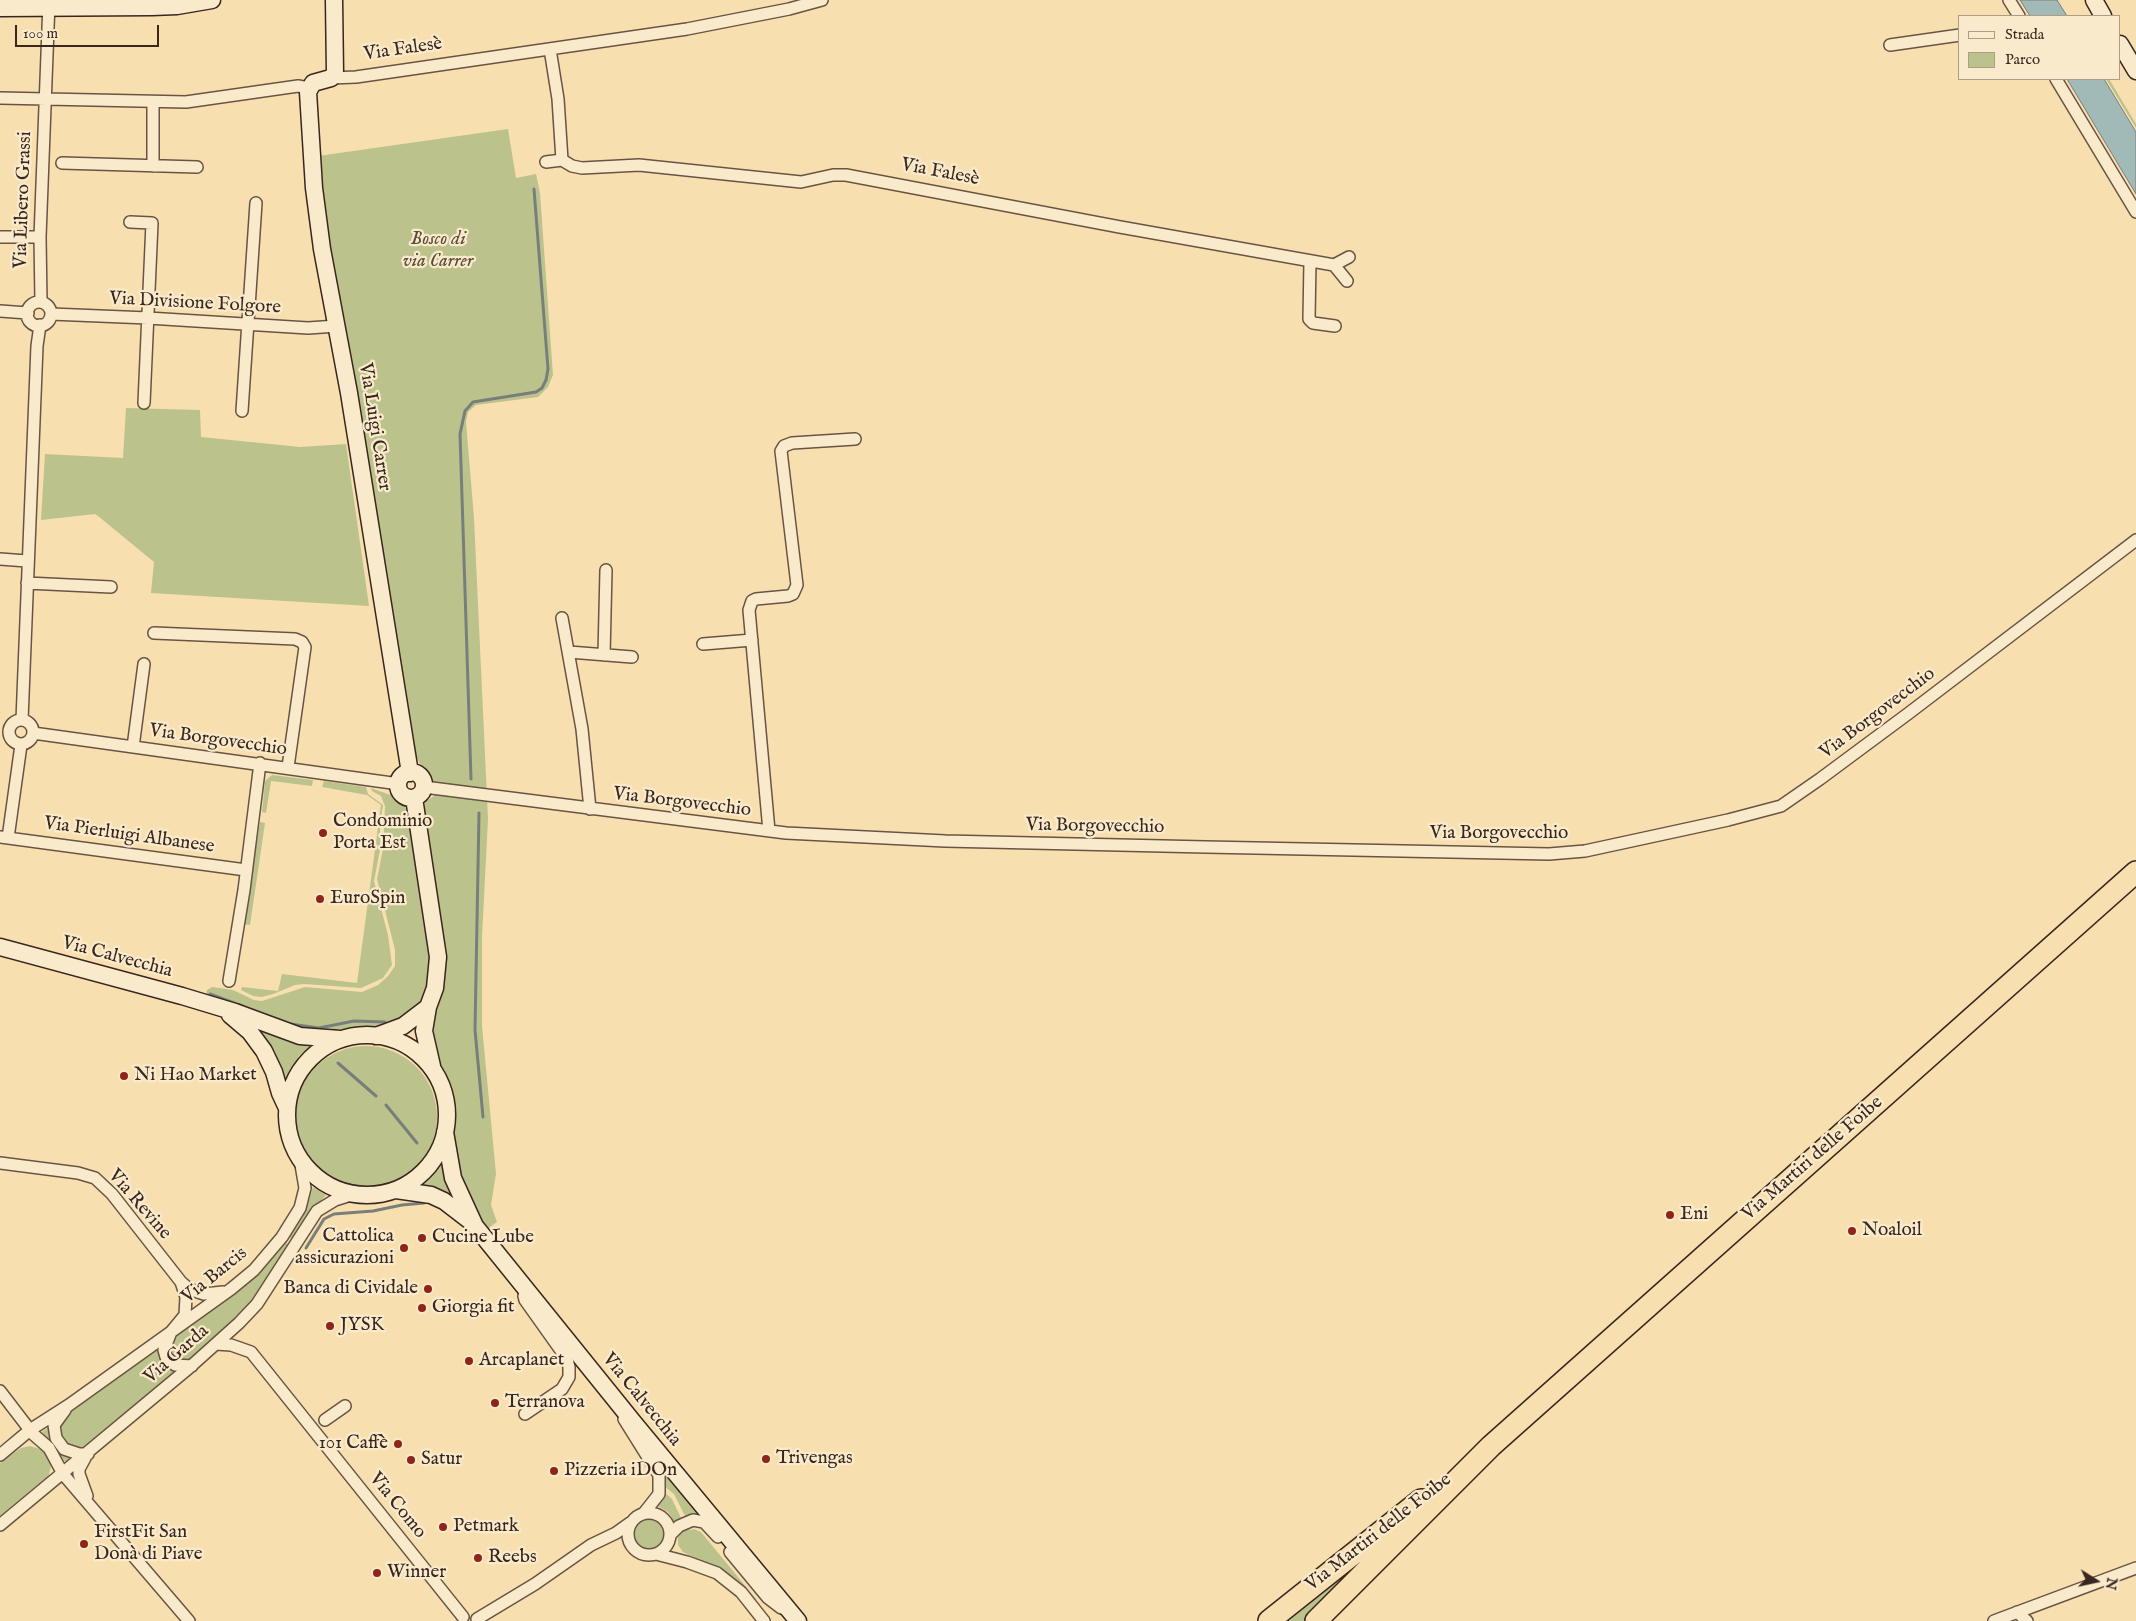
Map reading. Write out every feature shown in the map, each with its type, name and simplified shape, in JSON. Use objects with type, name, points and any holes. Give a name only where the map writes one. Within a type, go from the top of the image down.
[{"type":"highway","name":"Via Martiri delle Foibe","points":[[1268,1621],[1490,1446],[2136,872]]},
{"type":"highway","name":"Via Martiri delle Foibe","points":[[1316,1621],[1490,1446]]},
{"type":"main road","points":[[0,8],[49,4],[152,7],[177,6],[212,0]]},
{"type":"main road","points":[[332,78],[335,73],[336,64],[334,0]]},
{"type":"main road","points":[[2094,0],[2102,15]]},
{"type":"main road","points":[[2121,46],[2136,71]]},
{"type":"main road","name":"Via Falesè","points":[[309,88],[313,83],[332,78]]},
{"type":"main road","name":"Via Luigi Carrer","points":[[309,88],[307,99],[314,188],[322,249],[337,326],[404,778]]},
{"type":"main road","points":[[419,792],[407,797],[402,794],[404,778],[420,776],[423,780],[419,792],[438,957],[435,988],[428,1007],[424,1031],[426,1046],[445,1100],[447,1118],[445,1132],[438,1153],[430,1165],[412,1182],[396,1190],[376,1195],[354,1194],[339,1190],[323,1182],[300,1160],[289,1135],[287,1108],[293,1084],[305,1065],[325,1047],[343,1039],[362,1035],[395,1040],[409,1047],[423,1058],[435,1073]]},
{"type":"main road","name":"Via Calvecchia","points":[[0,947],[155,988],[300,1036],[343,1039]]},
{"type":"main road","points":[[376,1036],[403,1026],[428,1007]]},
{"type":"main road","name":"Via Calvecchia","points":[[223,1009],[243,1025],[264,1051],[287,1108]]},
{"type":"main road","name":"Via Calvecchia","points":[[445,1132],[452,1178],[475,1226]]},
{"type":"main road","name":"Via Calvecchia","points":[[396,1190],[431,1195],[444,1201],[475,1226],[621,1408],[797,1621]]},
{"type":"street","name":"Via Falesè","points":[[332,78],[356,77],[688,28],[788,4],[822,0]]},
{"type":"street","points":[[2009,0],[2018,15]]},
{"type":"street","name":"Via Libero Grassi","points":[[41,302],[40,237],[49,4]]},
{"type":"street","points":[[1890,44],[1958,35]]},
{"type":"street","points":[[550,49],[558,100],[562,160]]},
{"type":"street","points":[[2057,80],[2136,212]]},
{"type":"street","name":"Via Falesè","points":[[0,98],[186,102],[298,86],[309,88]]},
{"type":"street","points":[[153,102],[153,166]]},
{"type":"street","name":"Via Falesè","points":[[546,162],[562,160],[576,168],[639,165],[801,182],[833,175],[846,175],[977,201],[1334,265]]},
{"type":"street","points":[[62,163],[198,167]]},
{"type":"street","points":[[242,412],[256,203]]},
{"type":"street","points":[[130,222],[152,223],[144,403]]},
{"type":"street","points":[[0,237],[40,237]]},
{"type":"street","points":[[1347,281],[1334,265],[1349,257]]},
{"type":"street","points":[[1310,261],[1309,319],[1313,323],[1335,326]]},
{"type":"street","points":[[41,302],[47,305],[51,314],[48,321],[40,325],[30,321],[28,313],[31,305],[41,302]]},
{"type":"street","points":[[0,311],[28,313]]},
{"type":"street","name":"Via Divisione Folgore","points":[[51,314],[308,328],[337,326]]},
{"type":"street","points":[[22,720],[25,673],[27,561],[37,346],[40,325]]},
{"type":"street","name":"Via Borgovecchio","points":[[769,831],[749,610],[752,601],[756,599],[788,596],[793,594],[797,586],[781,451],[784,446],[792,443],[855,439]]},
{"type":"street","name":"Via Borgovecchio","points":[[419,792],[590,809],[769,831],[945,841],[1549,854],[1607,847],[1781,806],[1820,780],[2136,540]]},
{"type":"street","points":[[0,560],[27,561]]},
{"type":"street","points":[[604,655],[606,570]]},
{"type":"street","points":[[27,583],[111,587]]},
{"type":"street","name":"Via Borgovecchio","points":[[562,618],[582,729],[590,809]]},
{"type":"street","points":[[154,633],[295,640],[302,642],[305,647],[288,768]]},
{"type":"street","points":[[703,644],[752,640]]},
{"type":"street","points":[[569,652],[632,657]]},
{"type":"street","points":[[133,747],[144,664]]},
{"type":"street","points":[[22,720],[29,723],[33,733],[28,743],[20,745],[10,739],[4,730],[15,722],[22,720]]},
{"type":"street","name":"Via Borgovecchio","points":[[33,733],[288,768],[404,778]]},
{"type":"street","name":"Via Pierluigi Albanese","points":[[20,745],[4,837],[246,870]]},
{"type":"street","points":[[229,981],[260,764]]},
{"type":"street","name":"Via Barcis","points":[[4,1451],[30,1430],[69,1405],[242,1281],[279,1241],[300,1208],[305,1188],[300,1160]]},
{"type":"street","name":"Via Revine","points":[[0,1163],[78,1173],[95,1178],[112,1194],[181,1282],[198,1293],[222,1293],[242,1281]]},
{"type":"street","name":"Via Garda","points":[[0,1525],[88,1454],[216,1344],[258,1304],[317,1211],[335,1200],[354,1194]]},
{"type":"street","name":"Via Revine","points":[[171,1332],[185,1315],[186,1297],[181,1282]]},
{"type":"street","points":[[522,1285],[525,1300],[567,1359],[570,1367],[569,1377],[562,1389],[525,1414]]},
{"type":"street","points":[[171,1332],[164,1350],[166,1357],[175,1365],[192,1366]]},
{"type":"street","name":"Via Como","points":[[216,1344],[231,1345],[251,1352],[461,1619],[471,1615],[477,1620],[600,1541],[616,1533],[644,1513],[659,1494],[659,1475],[628,1429],[621,1408]]},
{"type":"street","points":[[0,1391],[30,1430],[50,1450],[63,1474],[189,1621]]},
{"type":"street","name":"Via Barcis","points":[[69,1405],[57,1419],[54,1426],[56,1438],[64,1449],[70,1452],[88,1454]]},
{"type":"street","points":[[325,1420],[346,1406]]},
{"type":"street","points":[[4,1451],[31,1440],[50,1450],[56,1468],[50,1485]]},
{"type":"street","points":[[88,1454],[79,1469],[79,1479],[83,1490],[98,1515]]},
{"type":"street","points":[[644,1513],[653,1513],[663,1518],[668,1525],[670,1538],[687,1562]]},
{"type":"street","points":[[656,1554],[665,1548],[678,1526],[690,1520],[704,1522],[712,1529],[768,1598],[797,1621]]},
{"type":"street","points":[[630,1523],[627,1534],[632,1548]]},
{"type":"street","points":[[600,1541],[616,1542],[632,1548],[642,1555],[656,1554],[718,1573],[742,1592],[764,1621]]},
{"type":"street","points":[[1994,1621],[2136,1568]]},
{"type":"street","points":[[2017,1612],[2027,1621]]},
{"type":"green space","points":[[2107,80],[2110,80],[2136,124],[2136,128]]},
{"type":"green space","name":"Bosco di via Carrer","points":[[508,129],[516,178],[536,174],[540,193],[553,375],[548,387],[538,397],[476,405],[468,412],[466,422],[474,518],[488,819],[482,937],[482,1026],[496,1174],[491,1205],[497,1222],[487,1229],[462,1190],[453,1139],[453,1101],[433,1050],[430,1021],[442,988],[423,809],[426,801],[434,796],[430,776],[421,766],[412,748],[322,210],[318,156]]},
{"type":"green space","points":[[126,408],[200,410],[201,437],[300,447],[346,444],[369,606],[151,593],[154,562],[95,514],[41,520],[45,454],[123,458]]},
{"type":"green space","points":[[272,775],[313,780],[312,786],[271,781],[266,813],[262,812],[265,781]]},
{"type":"green space","points":[[324,781],[366,787],[368,794],[383,805],[380,825],[380,850],[374,881],[388,935],[392,965],[383,978],[361,988],[304,984],[295,985],[262,997],[253,996],[241,990],[242,987],[278,991],[282,974],[357,983],[381,805],[367,795],[322,787]]},
{"type":"green space","points":[[371,788],[393,796],[403,804],[409,815],[432,950],[428,993],[417,1010],[379,1029],[355,1027],[312,1034],[205,998],[207,990],[212,987],[233,990],[254,1000],[262,1001],[305,987],[362,992],[378,985],[388,976],[395,966],[395,950],[377,879],[383,849],[385,806],[381,796],[372,791]]},
{"type":"green space","points":[[260,822],[265,823],[250,925],[244,924]]},
{"type":"green space","points":[[251,1024],[286,1041],[311,1045],[299,1056],[284,1080]]},
{"type":"green space","points":[[366,1046],[393,1052],[405,1058],[416,1067],[425,1078],[431,1090],[437,1117],[431,1144],[425,1156],[416,1167],[405,1176],[393,1182],[366,1188],[339,1182],[327,1176],[316,1167],[307,1156],[301,1144],[295,1117],[301,1090],[307,1078],[316,1067],[327,1058],[339,1052]]},
{"type":"green space","points":[[442,1162],[447,1181],[453,1198],[419,1186]]},
{"type":"green space","points":[[313,1187],[326,1195],[304,1220],[292,1239],[288,1237],[307,1206]]},
{"type":"green space","points":[[286,1242],[289,1245],[248,1306],[191,1360],[85,1449],[70,1448],[59,1437],[60,1421],[237,1292],[266,1266]]},
{"type":"green space","points":[[49,1427],[52,1440],[74,1458],[67,1464],[42,1432]]},
{"type":"green space","points":[[30,1446],[43,1450],[47,1455],[51,1466],[48,1479],[0,1521],[0,1463],[21,1448]]},
{"type":"green space","points":[[650,1451],[706,1519],[686,1518],[674,1494],[664,1486]]},
{"type":"green space","points":[[663,1491],[672,1499],[682,1520],[676,1524],[668,1512],[656,1505]]},
{"type":"green space","points":[[649,1517],[656,1518],[661,1522],[665,1527],[665,1541],[661,1546],[656,1550],[649,1551],[642,1550],[637,1546],[633,1541],[632,1534],[633,1527],[637,1522],[642,1518]]},
{"type":"green space","points":[[686,1526],[690,1530],[694,1529],[701,1532],[756,1599],[755,1601],[739,1582],[722,1570],[683,1552],[678,1545],[678,1537]]},
{"type":"green space","points":[[1379,1543],[1310,1621],[1280,1621]]},
{"type":"water","points":[[2020,0],[2057,0],[2066,15],[2029,15]]},
{"type":"water","points":[[2068,80],[2105,80],[2136,132],[2136,194]]},
{"type":"waterway","points":[[471,779],[460,434],[465,411],[473,402],[536,392],[542,388],[546,380],[548,369],[534,189]]},
{"type":"waterway","points":[[479,813],[475,1030],[483,1117]]},
{"type":"waterway","points":[[210,994],[242,1006]]},
{"type":"waterway","points":[[290,1024],[319,1028],[354,1021],[385,1022]]},
{"type":"waterway","points":[[338,1063],[376,1096]]},
{"type":"waterway","points":[[386,1105],[417,1143]]},
{"type":"waterway","points":[[306,1248],[324,1219],[334,1214],[373,1211],[424,1203]]},
{"type":"place","name":"Condominio Porta Est","points":[[323,833]]},
{"type":"place","name":"EuroSpin","points":[[320,899]]},
{"type":"place","name":"Ni Hao Market","points":[[124,1076]]},
{"type":"place","name":"Eni","points":[[1670,1215]]},
{"type":"place","name":"Noaloil","points":[[1852,1231]]},
{"type":"place","name":"Cucine Lube","points":[[422,1238]]},
{"type":"place","name":"Cattolica assicurazioni","points":[[404,1248]]},
{"type":"place","name":"Banca di Cividale","points":[[428,1289]]},
{"type":"place","name":"Giorgia fit","points":[[422,1308]]},
{"type":"place","name":"JYSK","points":[[330,1326]]},
{"type":"place","name":"Arcaplanet","points":[[469,1361]]},
{"type":"place","name":"Terranova","points":[[495,1403]]},
{"type":"place","name":"101 Caffè","points":[[398,1444]]},
{"type":"place","name":"Trivengas","points":[[766,1459]]},
{"type":"place","name":"Satur","points":[[411,1460]]},
{"type":"place","name":"Pizzeria iDOn","points":[[554,1471]]},
{"type":"place","name":"Petmark","points":[[443,1527]]},
{"type":"place","name":"FirstFit San Donà di Piave","points":[[84,1544]]},
{"type":"place","name":"Reebs","points":[[478,1558]]},
{"type":"place","name":"Winner","points":[[377,1573]]}]
